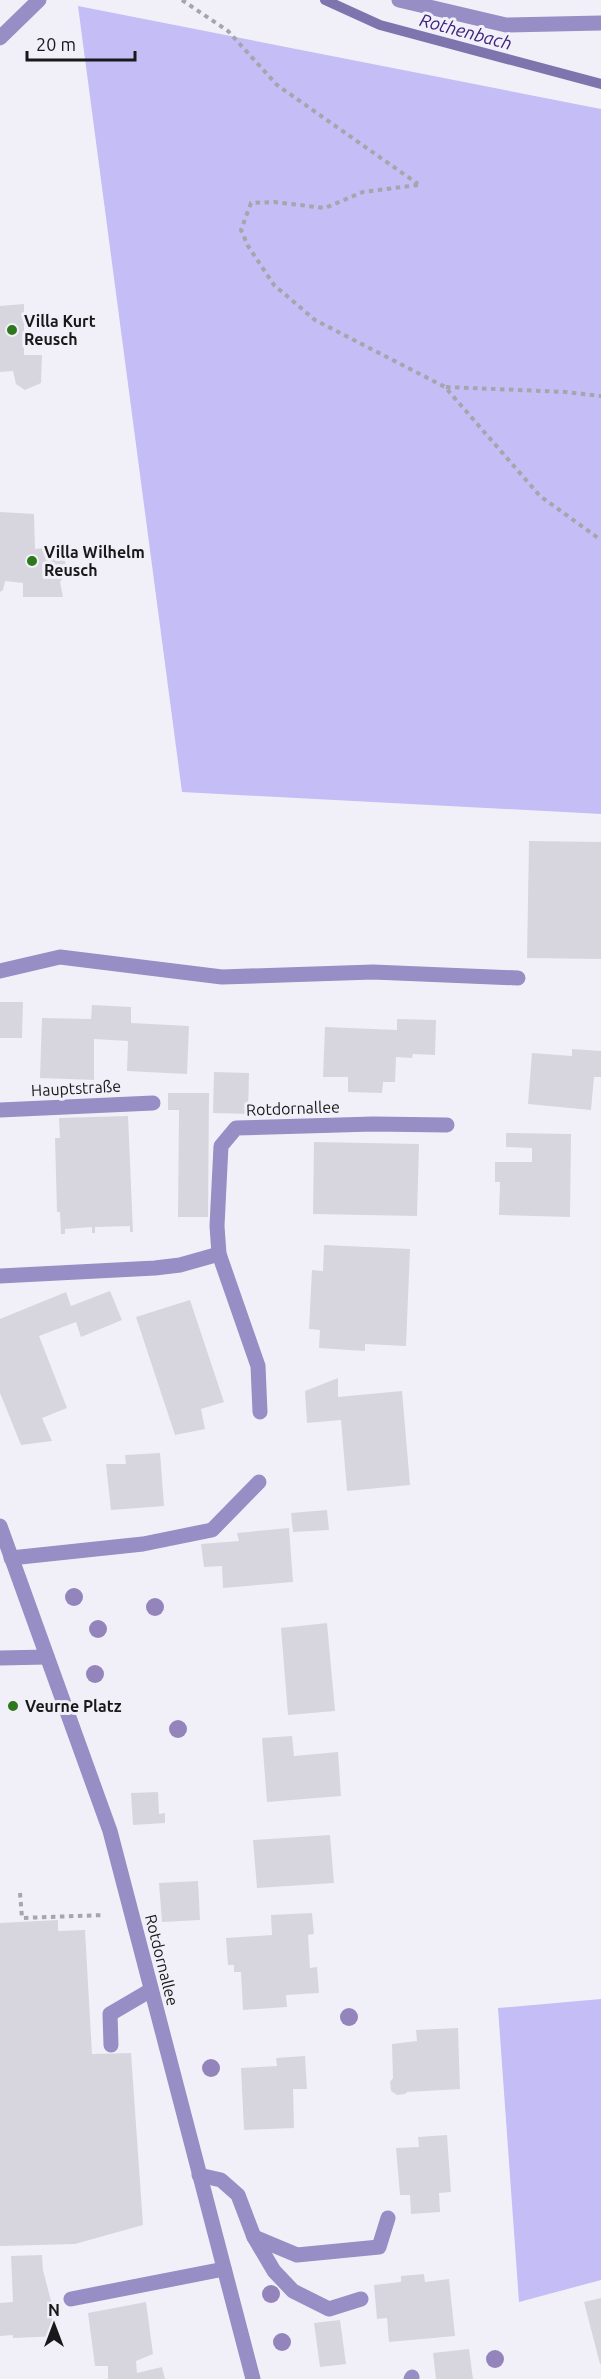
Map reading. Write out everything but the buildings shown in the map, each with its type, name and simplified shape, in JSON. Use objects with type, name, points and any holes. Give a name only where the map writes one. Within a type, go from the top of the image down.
[{"type":"street","points":[[0,38],[39,0]]},
{"type":"street","points":[[399,0],[506,25],[601,23]]},
{"type":"street","points":[[0,971],[60,957],[222,977],[373,972],[518,978]]},
{"type":"street","name":"Hauptstraße","points":[[0,1110],[153,1103]]},
{"type":"street","name":"Rotdornallee","points":[[260,1412],[258,1366],[219,1254],[217,1226],[221,1146],[236,1128],[363,1124],[447,1125]]},
{"type":"street","points":[[0,1276],[155,1268],[180,1265],[219,1254]]},
{"type":"street","points":[[12,1558],[143,1544],[212,1530],[259,1482]]},
{"type":"street","name":"Rotdornallee","points":[[0,1526],[110,1831],[253,2379]]},
{"type":"street","points":[[0,1658],[47,1657]]},
{"type":"street","points":[[111,2045],[110,2014],[151,1990]]},
{"type":"street","points":[[200,2175],[222,2180],[238,2195],[254,2237],[274,2271],[292,2291],[329,2309],[361,2299]]},
{"type":"street","points":[[254,2237],[297,2255],[380,2247],[388,2218]]},
{"type":"street","points":[[71,2299],[224,2268]]},
{"type":"path","points":[[182,0],[228,31],[277,85],[418,184],[363,192],[325,208],[273,202],[252,203],[241,230],[248,246],[274,285],[315,320],[445,387],[540,496],[601,540]]},
{"type":"path","points":[[445,387],[566,392],[601,396]]},
{"type":"path","points":[[20,1893],[22,1918],[132,1913]]},
{"type":"shaded area","points":[[78,6],[601,109],[601,814],[182,792]]},
{"type":"shaded area","points":[[601,1999],[601,2280],[519,2302],[498,2008]]},
{"type":"waterway","name":"Rothenbach","points":[[325,0],[380,25],[601,84]]},
{"type":"place","name":"Villa Kurt Reusch","points":[[12,330]]},
{"type":"place","name":"Villa Wilhelm Reusch","points":[[32,561]]},
{"type":"place","name":"Veurne Platz","points":[[13,1706]]}]
